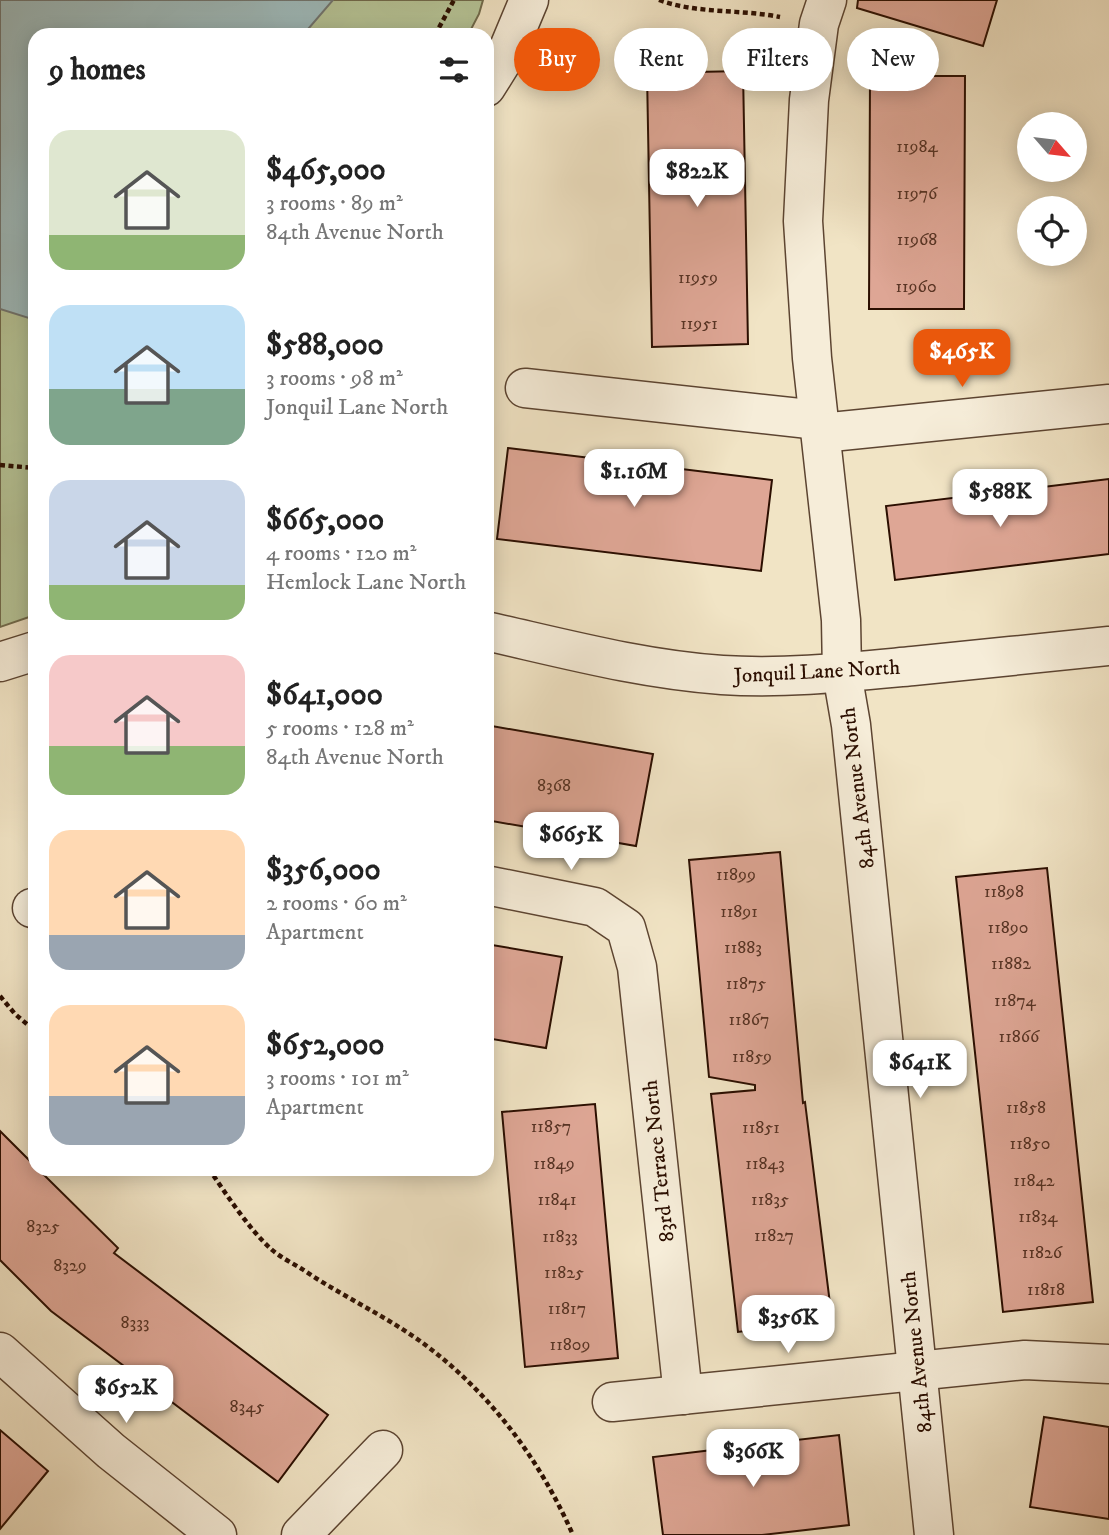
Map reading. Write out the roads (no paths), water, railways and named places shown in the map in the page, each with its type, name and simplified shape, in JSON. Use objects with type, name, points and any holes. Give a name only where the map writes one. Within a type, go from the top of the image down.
[{"type":"street","points":[[494,74],[506,55],[529,0]]},
{"type":"street","name":"84th Avenue North","points":[[823,12],[809,100],[803,221],[819,427],[841,620],[842,673],[851,726],[934,1535]]},
{"type":"street","points":[[525,388],[819,427],[1109,404]]},
{"type":"street","name":"Jonquil Lane North","points":[[494,633],[608,660],[665,670],[781,677],[1109,646]]},
{"type":"street","points":[[0,662],[28,653]]},
{"type":"street","name":"83rd Terrace North","points":[[494,887],[595,907],[626,928],[637,967],[682,1395]]},
{"type":"street","points":[[0,1352],[111,1451],[217,1535]]},
{"type":"street","points":[[612,1402],[918,1373],[1025,1360],[1109,1364]]},
{"type":"street","points":[[301,1535],[383,1450]]},
{"type":"water","points":[[0,0],[333,0],[309,28],[28,28],[28,318],[0,309]]}]
